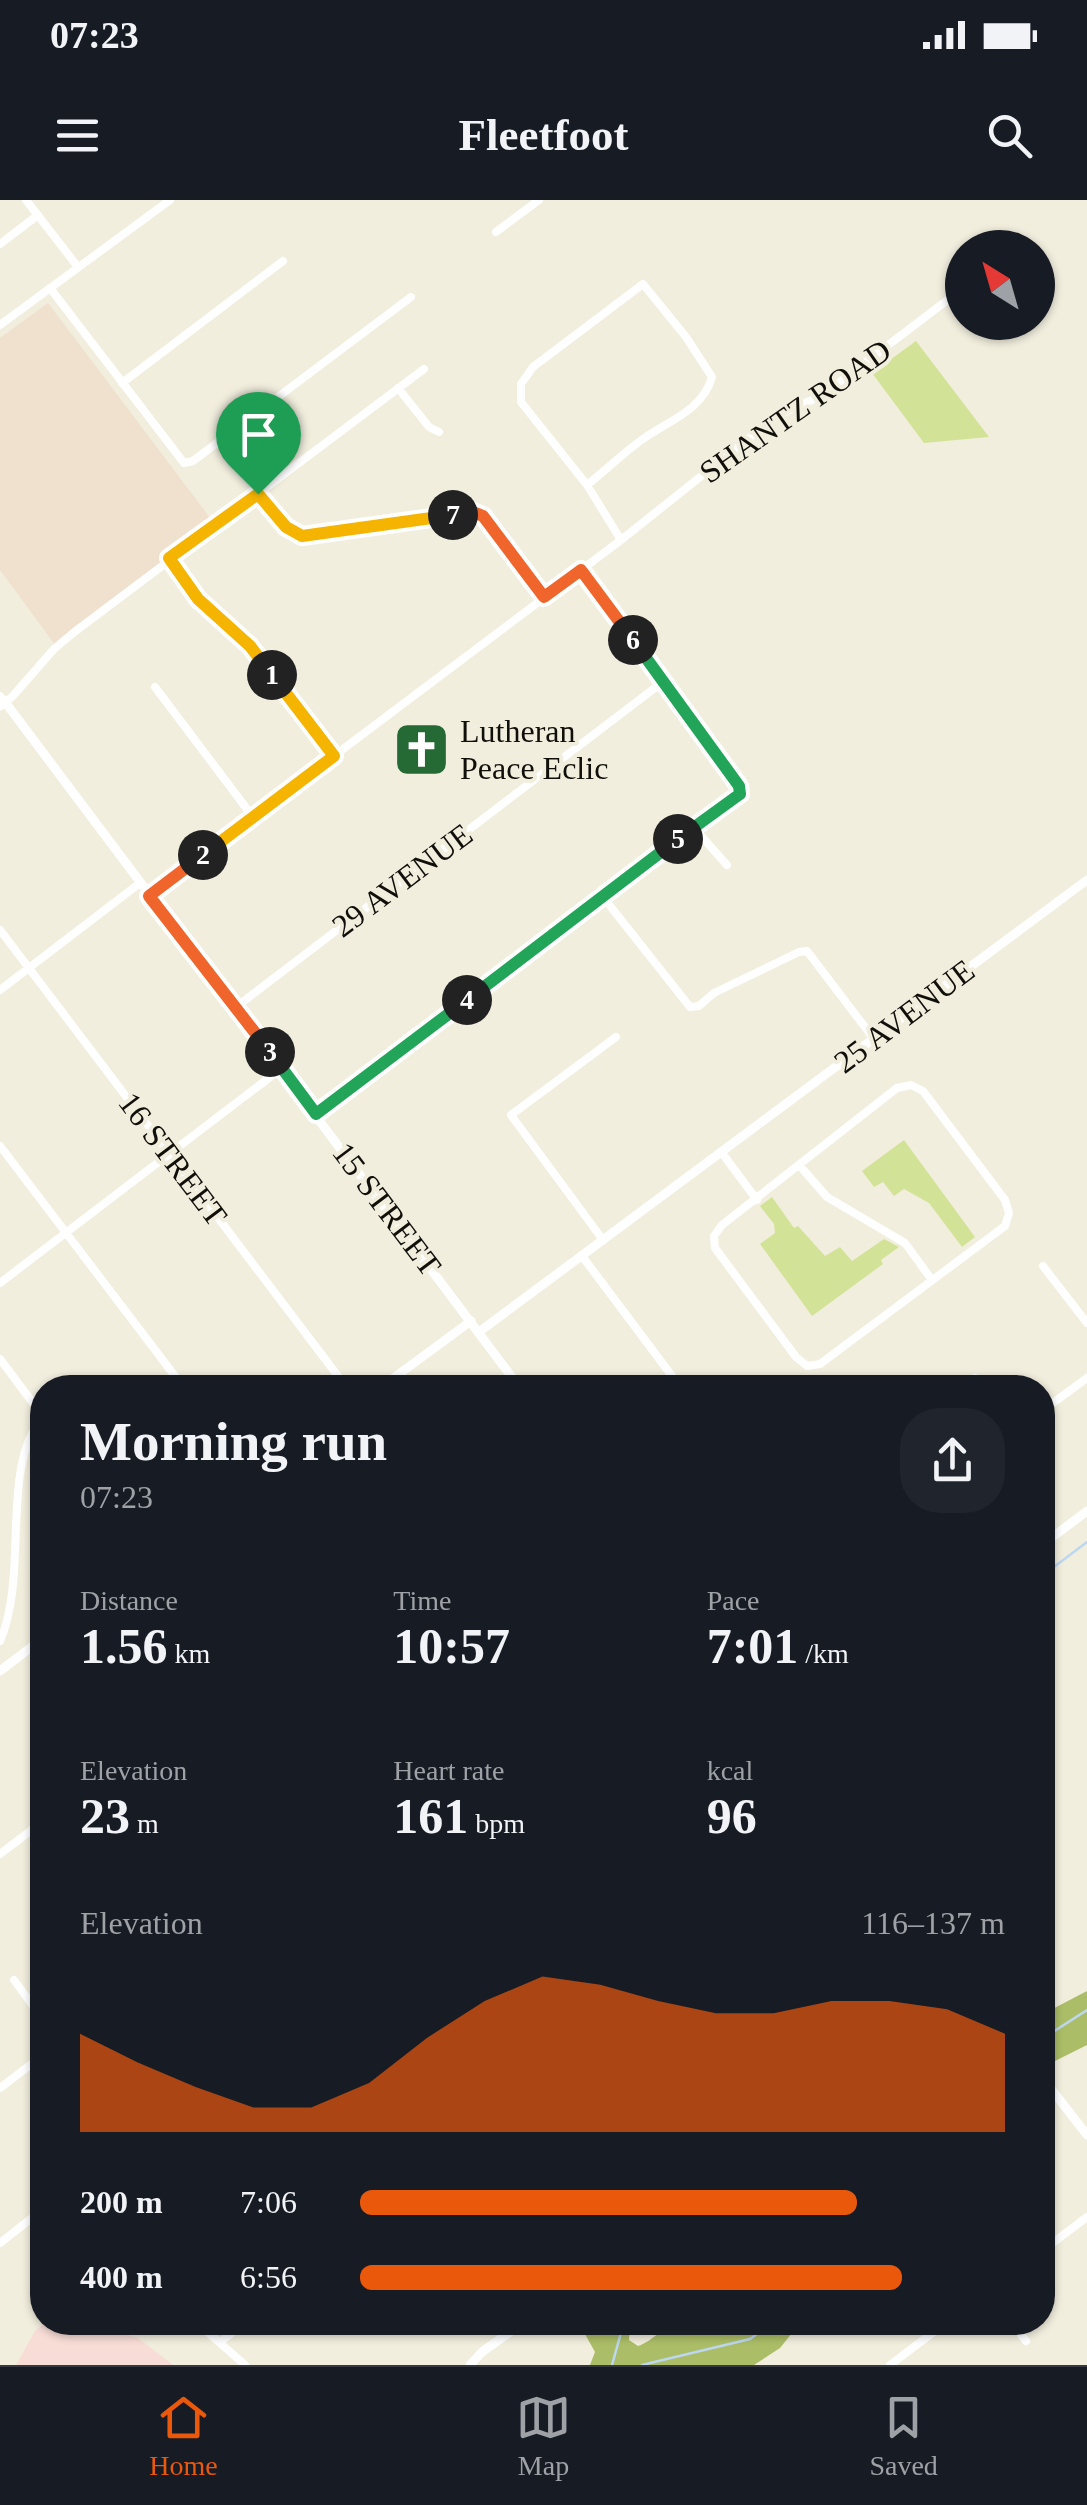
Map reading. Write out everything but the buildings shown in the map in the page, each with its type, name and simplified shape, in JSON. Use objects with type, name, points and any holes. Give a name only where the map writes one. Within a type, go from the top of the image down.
[{"type":"street","points":[[26,200],[78,267]]},
{"type":"street","points":[[0,325],[170,200]]},
{"type":"street","points":[[496,232],[539,200]]},
{"type":"street","points":[[0,244],[38,215]]},
{"type":"street","points":[[122,383],[283,262]]},
{"type":"street","points":[[588,484],[646,436],[682,416],[711,384],[712,378],[694,350],[643,284],[542,358],[521,384],[521,402],[588,484],[621,540]]},
{"type":"street","points":[[50,288],[184,463],[411,297]]},
{"type":"street","name":"SHANTZ ROAD","points":[[149,896],[621,540],[778,414],[820,396],[945,302]]},
{"type":"street","points":[[2,702],[54,649],[424,368]]},
{"type":"street","points":[[398,388],[429,427],[440,432]]},
{"type":"street","points":[[258,494],[286,527],[302,536],[473,512],[483,516],[544,597]]},
{"type":"street","points":[[169,558],[198,599],[250,646],[334,756]]},
{"type":"street","points":[[316,1114],[740,794],[739,786],[581,570]]},
{"type":"street","name":"29 AVENUE","points":[[236,1007],[664,681]]},
{"type":"street","points":[[155,687],[253,817]]},
{"type":"street","name":"15 STREET","points":[[2,702],[510,1375]]},
{"type":"street","points":[[694,828],[727,865]]},
{"type":"street","name":"25 AVENUE","points":[[479,1332],[1087,880]]},
{"type":"street","points":[[0,990],[140,884]]},
{"type":"street","points":[[603,897],[690,1007],[807,951],[874,1039]]},
{"type":"street","name":"16 STREET","points":[[0,930],[336,1375]]},
{"type":"street","points":[[603,1240],[511,1115],[616,1036]]},
{"type":"street","points":[[0,1283],[282,1068]]},
{"type":"street","name":"25 AVENUE","points":[[910,1085],[923,1091],[1005,1200],[1010,1213],[1005,1226],[820,1364],[807,1366],[796,1357],[715,1248],[714,1236],[722,1225],[758,1200],[897,1088],[910,1085]]},
{"type":"street","points":[[0,1146],[174,1375]]},
{"type":"street","points":[[722,1153],[758,1200]]},
{"type":"street","points":[[800,1166],[827,1197],[905,1243],[932,1280]]},
{"type":"street","points":[[582,1256],[671,1375]]},
{"type":"street","points":[[1043,1266],[1087,1323]]},
{"type":"street","points":[[398,1375],[471,1321]]},
{"type":"street","points":[[0,1359],[30,1400]]},
{"type":"street","points":[[1055,1401],[1087,1378]]},
{"type":"street","points":[[0,1641],[8,1623],[15,1576],[21,1461],[30,1432]]},
{"type":"street","points":[[1055,1535],[1087,1511]]},
{"type":"street","points":[[0,1671],[30,1649]]},
{"type":"street","points":[[0,1854],[30,1831]]},
{"type":"street","points":[[14,1980],[30,2002]]},
{"type":"street","points":[[0,2088],[30,2065]]},
{"type":"street","points":[[1055,2094],[1087,2135]]},
{"type":"street","points":[[1055,2240],[1087,2217]]},
{"type":"street","points":[[0,2243],[30,2219]]},
{"type":"street","points":[[212,2335],[245,2365]]},
{"type":"street","points":[[220,2342],[229,2335]]},
{"type":"street","points":[[470,2365],[506,2335]]},
{"type":"street","points":[[890,2365],[930,2335]]},
{"type":"street","points":[[1021,2335],[1026,2342]]},
{"type":"shaded area","points":[[48,303],[214,523],[56,646],[0,570],[0,338]]},
{"type":"shaded area","points":[[33,2335],[128,2335],[138,2338],[173,2365],[16,2365]]},
{"type":"green space","points":[[916,341],[989,437],[924,443],[872,373]]},
{"type":"green space","points":[[904,1140],[975,1237],[962,1247],[929,1203],[904,1189],[894,1196],[883,1182],[874,1187],[862,1171]]},
{"type":"green space","points":[[772,1197],[794,1228],[798,1226],[825,1256],[840,1247],[852,1261],[884,1239],[899,1247],[881,1260],[883,1264],[812,1316],[760,1244],[775,1233],[774,1224],[760,1206]]},
{"type":"green space","points":[[1087,1991],[1087,2045],[1055,2061],[1055,2008]]},
{"type":"green space","points":[[586,2335],[629,2335],[629,2340],[638,2346],[656,2335],[790,2335],[780,2348],[754,2365],[590,2365],[595,2352]]},
{"type":"waterway","points":[[1055,1566],[1087,1542]]},
{"type":"waterway","points":[[1055,2031],[1087,2010]]},
{"type":"waterway","points":[[612,2365],[620,2335]]},
{"type":"waterway","points":[[642,2365],[756,2335]]},
{"type":"place","name":"Lutheran Peace Eclic","points":[[421,749]]},
{"type":"route","points":[[258,494],[286,527],[302,536],[473,512],[483,516],[544,597],[581,570],[706,736],[739,786],[740,794],[316,1114],[149,896],[334,756],[250,646],[198,599],[169,558],[258,494]]}]
